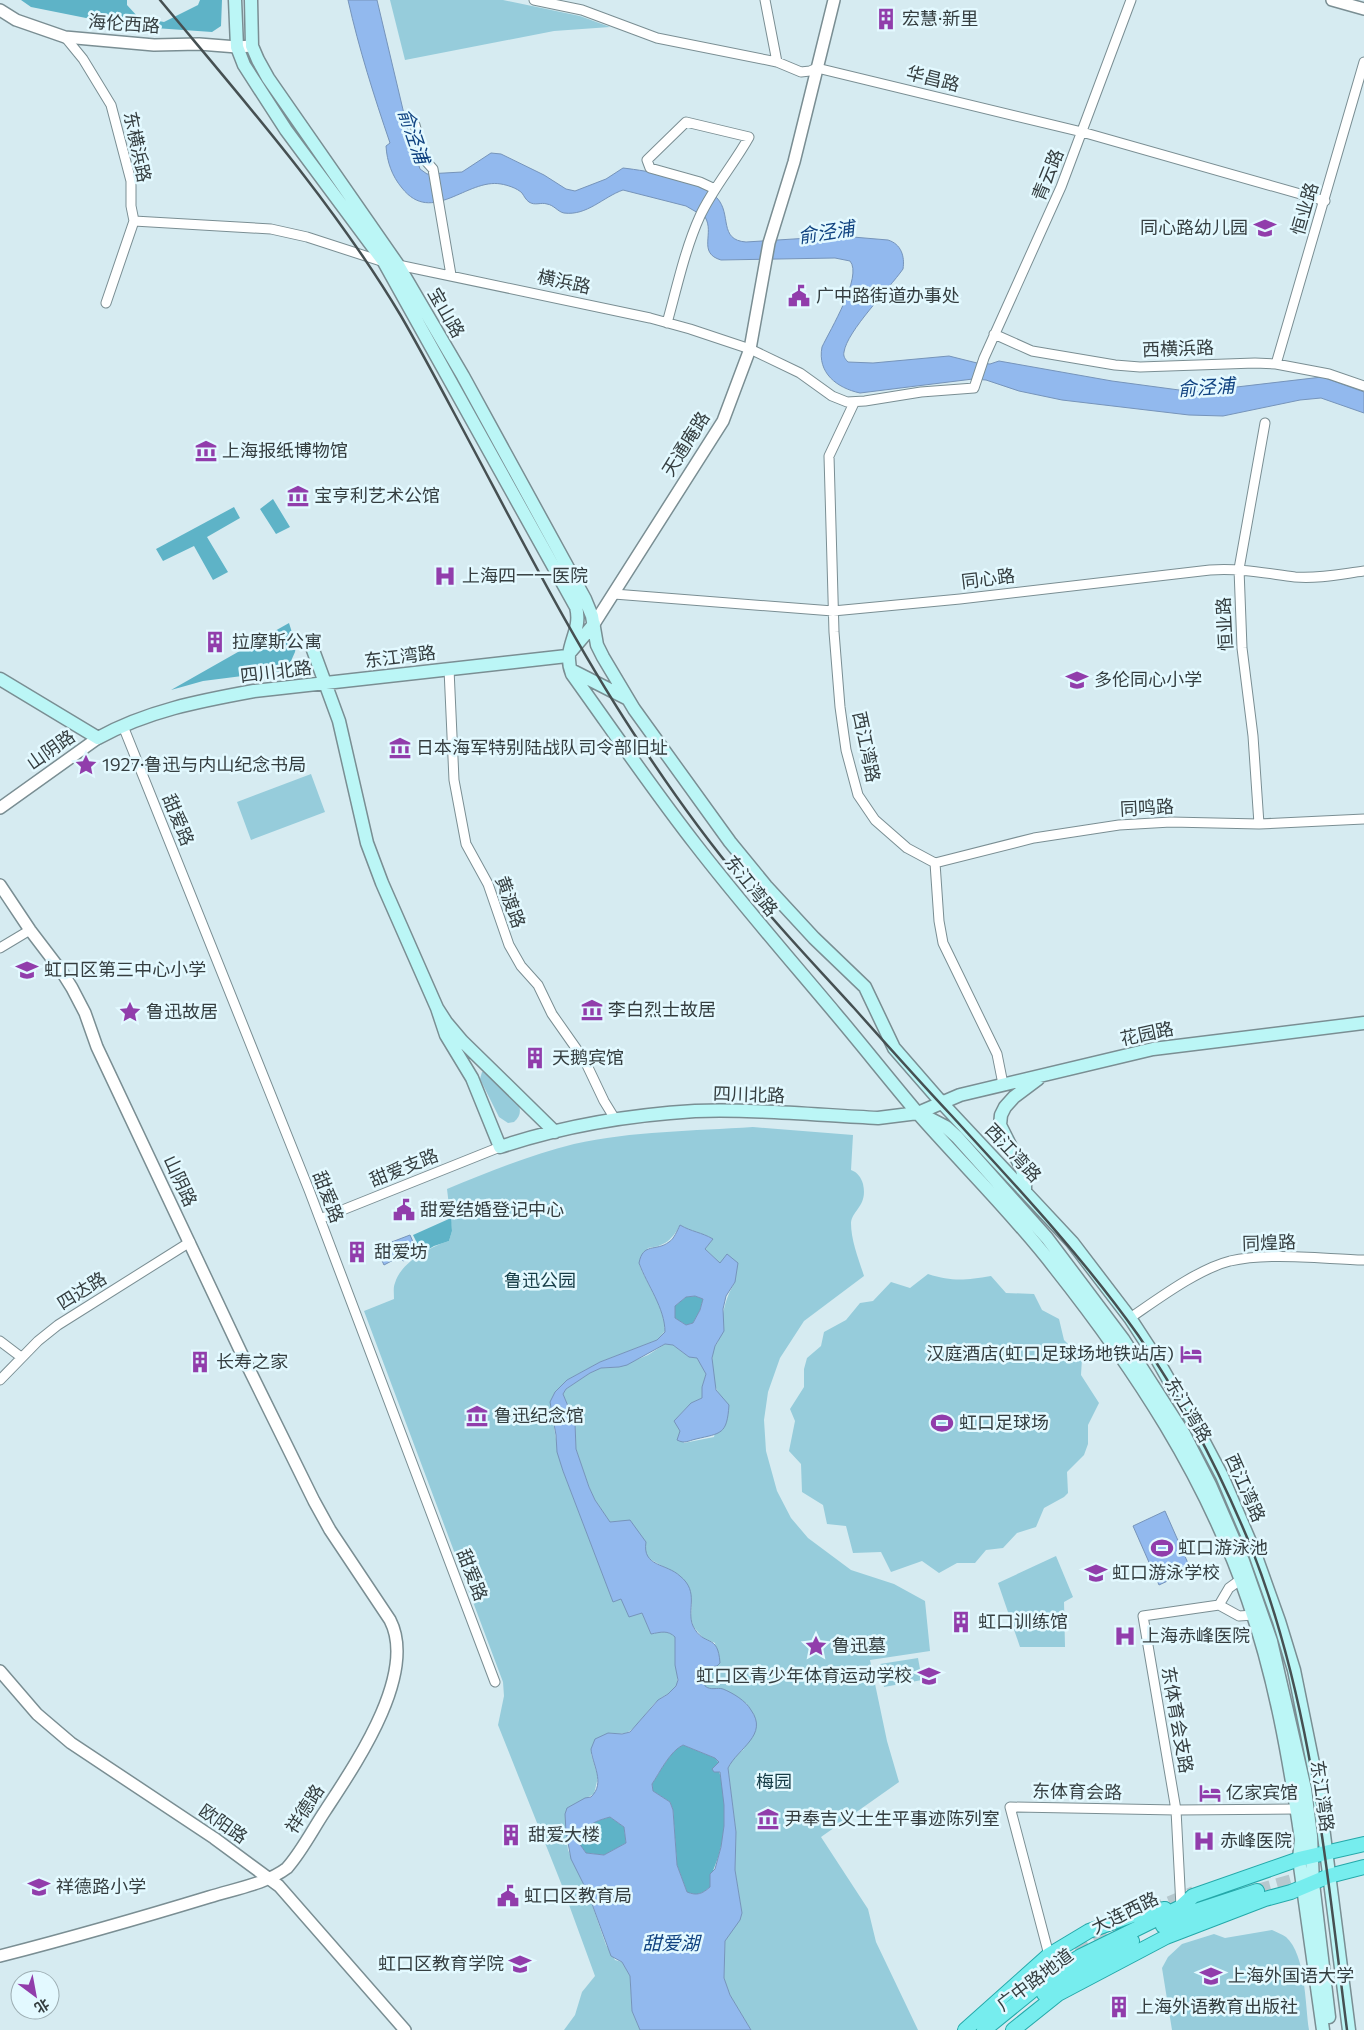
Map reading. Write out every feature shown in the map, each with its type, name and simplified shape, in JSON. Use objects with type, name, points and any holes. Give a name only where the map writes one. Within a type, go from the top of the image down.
[{"type":"main road","name":"宝山路","points":[[235,0],[237,47],[244,65],[257,87],[384,262],[572,601],[578,614],[568,656]]},
{"type":"main road","name":"宝山路","points":[[251,0],[252,46],[258,60],[268,78],[398,265],[463,376],[575,581],[590,609],[594,624]]},
{"type":"main road","name":"宝山路","points":[[572,601],[594,624]]},
{"type":"main road","points":[[568,656],[594,624]]},
{"type":"main road","name":"东江湾路","points":[[594,624],[600,651],[628,699],[730,842],[766,886],[814,938],[865,987],[891,1044],[941,1102]]},
{"type":"main road","points":[[313,650],[326,684]]},
{"type":"main road","name":"东江湾路","points":[[326,684],[568,656],[571,670],[695,844],[918,1113],[1003,1206],[1054,1266],[1153,1402],[1184,1456],[1216,1520],[1253,1615],[1279,1710],[1305,1858]]},
{"type":"main road","name":"东江湾路","points":[[571,670],[628,699]]},
{"type":"main road","points":[[0,679],[98,738]]},
{"type":"main road","name":"四川北路","points":[[98,738],[123,726],[183,704],[254,691],[326,684],[340,729],[367,843],[382,883],[437,1008],[446,1035],[472,1078],[500,1147],[555,1132],[616,1119],[646,1115],[697,1111],[878,1118],[918,1113],[941,1102]]},
{"type":"main road","name":"四川北路","points":[[437,1008],[462,1041],[555,1132]]},
{"type":"main road","name":"花园路","points":[[941,1102],[960,1094],[1176,1045],[1364,1023]]},
{"type":"main road","points":[[472,1078],[472,1063],[479,1061],[486,1063]]},
{"type":"main road","points":[[1025,1192],[1025,1180],[1021,1167],[1000,1125],[1001,1115],[1010,1102],[1042,1076]]},
{"type":"main road","name":"西江湾路","points":[[941,1102],[1072,1242],[1130,1318],[1158,1361],[1222,1476],[1267,1584],[1292,1664],[1311,1748],[1349,2030]]},
{"type":"main road","name":"东江湾路","points":[[918,1113],[933,1119],[957,1137],[1064,1259],[1123,1339],[1184,1434],[1197,1459],[1243,1561],[1271,1641],[1303,1779],[1311,1836],[1305,1858]]},
{"type":"main road","name":"大连西路","points":[[984,2030],[1054,1973],[1097,1948],[1181,1907],[1193,1896],[1305,1858],[1364,1844]]},
{"type":"main road","points":[[1305,1858],[1322,2030]]},
{"type":"main road","points":[[1013,2030],[1058,1994],[1166,1937],[1329,1876],[1364,1867]]},
{"type":"main road","points":[[1308,1885],[1331,2030]]},
{"type":"main road","name":"广中路地道","points":[[1001,2030],[1041,1995],[1091,1961],[1177,1919],[1257,1891]]},
{"type":"main road","points":[[965,2030],[1049,1956],[1089,1931],[1136,1914],[1181,1907]]},
{"type":"main road","name":"广中路地道","points":[[974,2030],[1024,1985],[1076,1951]]},
{"type":"street","name":"华昌路","points":[[534,0],[582,10],[657,38],[777,62],[801,72],[817,68],[1082,132],[1324,201]]},
{"type":"street","points":[[765,0],[777,62]]},
{"type":"street","points":[[817,68],[834,0]]},
{"type":"street","name":"青云路","points":[[974,386],[994,334],[1051,211],[1131,0]]},
{"type":"street","points":[[1332,0],[1364,9]]},
{"type":"street","name":"海伦西路","points":[[0,10],[16,20],[65,37],[154,45],[252,46]]},
{"type":"street","name":"东横浜路","points":[[65,37],[83,58],[111,104],[130,173],[131,206],[134,221],[106,303]]},
{"type":"street","name":"恒业路","points":[[1276,364],[1364,62]]},
{"type":"street","name":"天通庵路","points":[[594,624],[723,421],[750,349],[769,243],[794,162],[817,68]]},
{"type":"street","points":[[667,323],[700,216],[714,191],[740,155],[749,137],[686,122],[647,160],[650,168],[700,182],[714,191]]},
{"type":"street","points":[[415,125],[424,159],[433,169],[438,208],[451,275]]},
{"type":"street","name":"横浜路","points":[[134,221],[271,229],[306,237],[384,262],[667,323],[750,349],[800,373],[832,396],[854,403],[974,386]]},
{"type":"street","name":"西横浜路","points":[[994,334],[1032,351],[1115,365],[1140,367],[1276,364],[1330,374],[1364,386]]},
{"type":"street","name":"西江湾路","points":[[854,403],[829,456],[833,611],[843,728],[858,795],[875,820],[896,840],[920,856],[935,863]]},
{"type":"street","name":"恒业路","points":[[1259,824],[1253,736],[1242,648],[1239,569],[1265,423]]},
{"type":"street","name":"同心路","points":[[614,594],[833,611],[960,599],[1210,570],[1239,569],[1295,577],[1364,571]]},
{"type":"street","name":"黄渡路","points":[[449,669],[454,780],[466,844],[488,884],[509,944],[521,966],[538,985],[552,1014],[586,1061],[604,1101],[616,1119]]},
{"type":"street","name":"甜爱路","points":[[123,726],[320,1219],[496,1682]]},
{"type":"street","name":"山阴路","points":[[0,808],[98,738]]},
{"type":"street","name":"同鸣路","points":[[935,863],[1034,838],[1119,826],[1171,822],[1259,824],[1364,819]]},
{"type":"street","points":[[935,863],[939,920],[943,943],[997,1054],[1003,1084]]},
{"type":"street","name":"山阴路","points":[[0,885],[72,988],[85,1013],[97,1047],[247,1366],[314,1501]]},
{"type":"street","points":[[0,948],[30,930]]},
{"type":"street","name":"甜爱支路","points":[[320,1219],[500,1147]]},
{"type":"street","name":"四达路","points":[[0,1380],[21,1357],[58,1325],[190,1242]]},
{"type":"street","name":"同煌路","points":[[1130,1318],[1198,1275],[1221,1264],[1256,1257],[1364,1260]]},
{"type":"street","points":[[0,1341],[21,1357]]},
{"type":"street","name":"祥德路","points":[[0,1956],[141,1917],[269,1878],[282,1872],[292,1863],[341,1785],[380,1715],[393,1681],[397,1664],[396,1631],[330,1530],[314,1501]]},
{"type":"street","points":[[1240,1580],[1229,1588],[1219,1605],[1239,1616],[1253,1615]]},
{"type":"street","name":"东体育会支路","points":[[1181,1907],[1176,1810],[1142,1616],[1219,1605]]},
{"type":"street","name":"欧阳路","points":[[0,1671],[37,1714],[71,1743],[214,1838],[269,1878],[289,1896],[405,2030]]},
{"type":"street","name":"东体育会路","points":[[1049,1956],[1010,1807],[1176,1810],[1296,1809]]},
{"type":"green space","points":[[390,0],[503,0],[580,16],[610,27],[554,31],[405,60]]},
{"type":"green space","points":[[311,774],[325,812],[251,840],[237,802]]},
{"type":"green space","points":[[486,1071],[518,1102],[520,1113],[514,1122],[508,1123],[499,1117],[480,1079],[482,1072]]},
{"type":"green space","name":"鲁迅公园","points":[[753,1127],[853,1135],[851,1170],[858,1175],[863,1184],[862,1203],[852,1218],[851,1230],[864,1276],[804,1321],[780,1358],[768,1392],[764,1420],[766,1451],[777,1491],[791,1518],[808,1538],[851,1570],[894,1584],[925,1601],[930,1651],[870,1660],[887,1741],[899,1782],[821,1837],[868,1909],[876,1942],[918,2030],[751,2030],[730,1995],[724,1978],[725,1941],[742,1913],[735,1870],[736,1832],[728,1768],[733,1758],[744,1749],[747,1704],[722,1689],[709,1689],[705,1686],[703,1674],[710,1667],[717,1666],[715,1643],[703,1638],[693,1626],[691,1617],[692,1599],[680,1576],[648,1558],[621,1521],[610,1522],[595,1500],[576,1449],[575,1423],[563,1394],[566,1389],[601,1368],[619,1367],[648,1355],[665,1344],[673,1345],[689,1357],[697,1357],[706,1374],[702,1387],[702,1398],[691,1403],[674,1421],[678,1425],[684,1443],[714,1437],[721,1397],[714,1380],[713,1354],[719,1339],[726,1303],[735,1282],[720,1263],[705,1249],[713,1239],[680,1225],[674,1235],[667,1241],[659,1246],[648,1248],[639,1264],[659,1305],[665,1331],[657,1340],[600,1362],[567,1380],[551,1410],[563,1471],[613,1601],[621,1598],[642,1613],[651,1634],[667,1632],[676,1637],[677,1669],[677,1684],[673,1690],[657,1701],[639,1723],[628,1732],[608,1733],[591,1754],[598,1777],[594,1794],[567,1808],[566,1832],[568,1850],[588,1893],[606,1945],[615,1960],[622,1962],[630,1976],[632,2011],[640,2030],[564,2030],[575,2015],[582,1992],[595,1976],[561,1883],[498,1725],[504,1696],[503,1682],[364,1311],[394,1299],[394,1285],[403,1268],[425,1251],[449,1241],[452,1231],[447,1189],[525,1159],[574,1144],[618,1136]]},
{"type":"green space","name":"虹口足球场","points":[[928,1274],[960,1280],[991,1276],[1006,1293],[1034,1294],[1042,1310],[1059,1319],[1064,1340],[1082,1358],[1081,1375],[1099,1403],[1088,1425],[1088,1444],[1084,1455],[1067,1472],[1068,1493],[1044,1508],[1036,1527],[1017,1533],[1003,1548],[986,1550],[975,1563],[957,1563],[939,1573],[922,1561],[891,1572],[881,1552],[853,1553],[846,1526],[827,1524],[823,1505],[802,1492],[801,1464],[789,1451],[795,1421],[790,1409],[804,1387],[804,1369],[807,1358],[821,1346],[824,1332],[846,1320],[860,1303],[873,1301],[891,1282],[910,1288]]},
{"type":"green space","points":[[1056,1556],[1073,1597],[1064,1602],[1065,1647],[1020,1647],[998,1583]]},
{"type":"green space","points":[[918,1658],[922,1680],[884,1687],[880,1664]]},
{"type":"green space","name":"上海外国语大学","points":[[1272,1930],[1286,1937],[1293,1945],[1297,1955],[1304,1980],[1309,2030],[1172,2030],[1162,1968],[1168,1957],[1182,1944],[1214,1934],[1225,1938]]},
{"type":"shaded area","points":[[21,0],[127,0],[127,5],[138,17],[164,22],[198,5],[200,0],[222,0],[221,26],[212,32],[126,26],[31,7]]},
{"type":"shaded area","points":[[273,499],[290,527],[276,534],[260,509]]},
{"type":"shaded area","points":[[234,507],[240,518],[207,537],[228,572],[213,580],[194,546],[163,561],[156,549]]},
{"type":"shaded area","points":[[289,623],[296,645],[295,652],[291,661],[281,671],[203,681],[171,690]]},
{"type":"shaded area","points":[[451,1218],[452,1231],[449,1241],[434,1246],[422,1253],[413,1235]]},
{"type":"shaded area","points":[[695,1296],[703,1299],[700,1310],[693,1323],[686,1325],[675,1318],[675,1306],[686,1297]]},
{"type":"shaded area","points":[[683,1745],[715,1758],[719,1763],[717,1765],[724,1796],[724,1830],[719,1855],[711,1877],[710,1887],[697,1894],[687,1892],[677,1865],[673,1810],[670,1802],[653,1791],[652,1784],[669,1757]]},
{"type":"shaded area","points":[[610,1817],[624,1827],[626,1843],[604,1855],[586,1853],[579,1843],[584,1832],[590,1825]]},
{"type":"water","points":[[348,0],[377,0],[409,135],[420,169],[427,174],[462,172],[491,153],[501,154],[544,175],[566,189],[575,191],[606,179],[623,168],[634,169],[673,177],[709,191],[721,204],[728,231],[737,240],[746,242],[841,236],[888,240],[896,244],[903,255],[903,269],[869,310],[847,343],[844,357],[848,362],[873,363],[949,356],[977,363],[990,364],[999,361],[1112,381],[1194,392],[1322,377],[1364,392],[1364,413],[1321,398],[1300,400],[1223,416],[1189,415],[1062,400],[1019,391],[986,380],[973,379],[860,393],[852,391],[831,378],[826,372],[821,356],[822,347],[849,290],[853,268],[850,261],[835,258],[721,260],[714,257],[708,248],[708,223],[705,217],[686,206],[623,190],[588,209],[572,213],[564,213],[543,203],[531,203],[522,193],[501,184],[475,187],[438,202],[425,203],[413,198],[395,179],[391,168],[386,146],[390,143],[367,72]]},
{"type":"water","name":"甜爱湖","points":[[680,1225],[713,1239],[705,1249],[720,1263],[727,1254],[738,1263],[735,1282],[726,1296],[723,1309],[724,1331],[715,1346],[712,1358],[716,1390],[729,1405],[727,1422],[724,1427],[717,1434],[686,1442],[677,1440],[680,1431],[674,1421],[691,1403],[702,1398],[702,1387],[706,1374],[697,1358],[689,1357],[673,1345],[665,1344],[627,1365],[601,1368],[566,1389],[563,1394],[575,1423],[576,1449],[595,1500],[610,1522],[630,1520],[646,1542],[646,1550],[651,1560],[680,1576],[689,1588],[693,1626],[697,1633],[713,1643],[719,1653],[720,1663],[717,1666],[710,1667],[703,1674],[705,1686],[723,1689],[743,1700],[756,1719],[756,1727],[750,1741],[728,1768],[736,1832],[735,1870],[742,1913],[740,1920],[725,1941],[724,1978],[730,1995],[751,2030],[640,2030],[632,2011],[630,1976],[622,1962],[611,1956],[588,1893],[571,1859],[566,1832],[565,1814],[567,1808],[585,1798],[591,1797],[597,1786],[597,1773],[591,1749],[595,1739],[608,1733],[622,1734],[630,1732],[658,1700],[676,1686],[678,1680],[675,1665],[675,1637],[667,1632],[651,1634],[642,1613],[629,1617],[621,1599],[613,1602],[557,1452],[550,1402],[555,1392],[567,1380],[600,1362],[657,1340],[665,1332],[659,1305],[639,1263],[644,1252],[669,1242]],"holes":[[[695,1296],[703,1299],[700,1310],[693,1323],[686,1325],[675,1318],[675,1306],[686,1297]],[[683,1745],[715,1758],[719,1762],[712,1769],[714,1772],[720,1772],[724,1805],[721,1847],[715,1869],[710,1874],[710,1887],[697,1894],[687,1892],[677,1865],[673,1810],[670,1802],[653,1791],[652,1784],[666,1762]],[[610,1817],[624,1827],[626,1843],[604,1855],[586,1853],[579,1843],[582,1837],[590,1825]]]},
{"type":"water","points":[[410,1235],[418,1253],[403,1261],[399,1257],[384,1265],[376,1248]]},
{"type":"water","name":"虹口游泳池","points":[[1165,1511],[1191,1570],[1159,1585],[1133,1526]]},
{"type":"tunnel","points":[[1257,1891],[1314,1875]]},
{"type":"tunnel","points":[[1076,1951],[1155,1909],[1194,1893]]},
{"type":"railway","points":[[160,0],[286,153],[375,274],[421,351],[591,665],[642,746],[690,816],[769,914],[1071,1249],[1138,1335],[1186,1411],[1227,1492],[1251,1547],[1272,1605],[1289,1665],[1314,1785],[1332,1907],[1347,2030]]},
{"type":"place","name":"宏慧·新里","points":[[886,19]]},
{"type":"place","name":"同心路幼儿园","points":[[1265,228]]},
{"type":"place","name":"广中路街道办事处","points":[[799,296]]},
{"type":"place","name":"上海报纸博物馆","points":[[206,451]]},
{"type":"place","name":"宝亨利艺术公馆","points":[[298,496]]},
{"type":"place","name":"上海四一一医院","points":[[445,576]]},
{"type":"place","name":"拉摩斯公寓","points":[[215,642]]},
{"type":"place","name":"多伦同心小学","points":[[1077,680]]},
{"type":"place","name":"日本海军特别陆战队司令部旧址","points":[[400,748]]},
{"type":"place","name":"1927·鲁迅与内山纪念书局","points":[[86,765]]},
{"type":"place","name":"虹口区第三中心小学","points":[[27,970]]},
{"type":"place","name":"李白烈士故居","points":[[592,1010]]},
{"type":"place","name":"鲁迅故居","points":[[130,1012]]},
{"type":"place","name":"天鹅宾馆","points":[[535,1058]]},
{"type":"place","name":"甜爱结婚登记中心","points":[[404,1210]]},
{"type":"place","name":"甜爱坊","points":[[357,1252]]},
{"type":"place","name":"汉庭酒店(虹口足球场地铁站店)","points":[[1191,1354]]},
{"type":"place","name":"长寿之家","points":[[200,1362]]},
{"type":"place","name":"鲁迅纪念馆","points":[[477,1416]]},
{"type":"place","name":"虹口足球场","points":[[942,1423]]},
{"type":"place","name":"虹口游泳池","points":[[1162,1548]]},
{"type":"place","name":"虹口游泳学校","points":[[1096,1573]]},
{"type":"place","name":"虹口训练馆","points":[[961,1622]]},
{"type":"place","name":"上海赤峰医院","points":[[1125,1636]]},
{"type":"place","name":"鲁迅墓","points":[[816,1646]]},
{"type":"place","name":"虹口区青少年体育运动学校","points":[[929,1676]]},
{"type":"place","name":"亿家宾馆","points":[[1210,1793]]},
{"type":"place","name":"尹奉吉义士生平事迹陈列室","points":[[768,1819]]},
{"type":"place","name":"甜爱大楼","points":[[511,1835]]},
{"type":"place","name":"赤峰医院","points":[[1204,1841]]},
{"type":"place","name":"祥德路小学","points":[[39,1887]]},
{"type":"place","name":"虹口区教育局","points":[[508,1896]]},
{"type":"place","name":"虹口区教育学院","points":[[520,1964]]},
{"type":"place","name":"上海外国语大学","points":[[1211,1976]]},
{"type":"place","name":"上海外语教育出版社","points":[[1119,2007]]},
{"type":"water label","name":"俞泾浦","points":[[414,136]]},
{"type":"water label","name":"俞泾浦","points":[[826,232]]},
{"type":"water label","name":"俞泾浦","points":[[1206,387]]},
{"type":"park label","name":"梅园","points":[[774,1782]]}]
